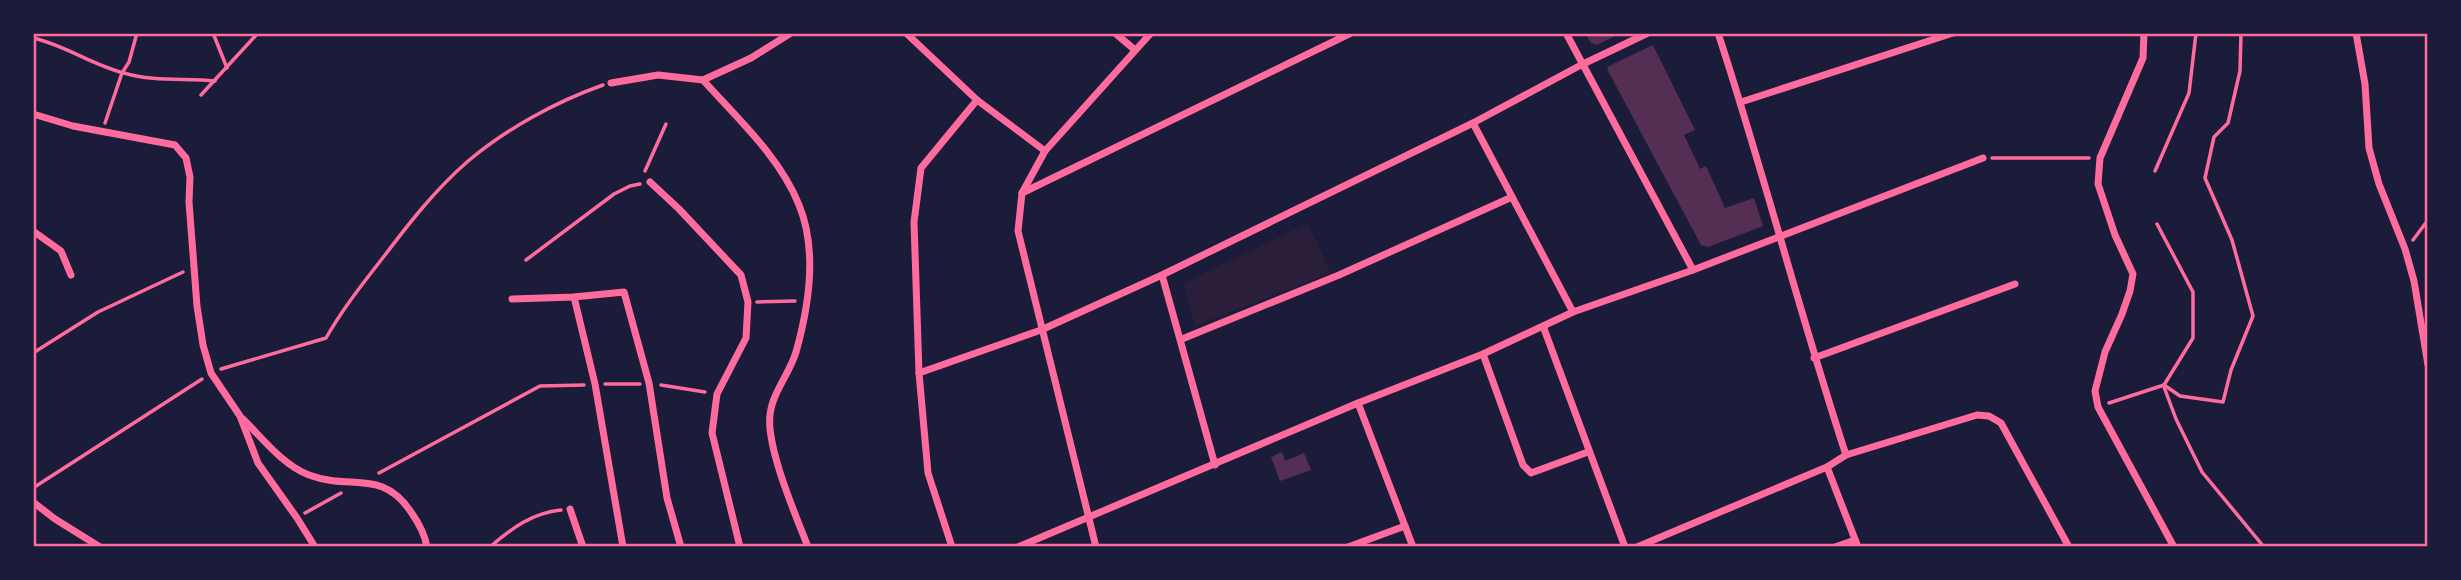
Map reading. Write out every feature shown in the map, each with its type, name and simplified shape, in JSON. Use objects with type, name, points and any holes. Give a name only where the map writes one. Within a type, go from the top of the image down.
[{"type":"street","points":[[611,82],[658,75],[703,80],[751,58],[790,33]]},
{"type":"street","points":[[906,33],[977,100],[1045,151]]},
{"type":"street","points":[[1115,33],[1135,50]]},
{"type":"street","points":[[1096,547],[1018,231],[1022,193],[1045,151],[1151,33]]},
{"type":"street","points":[[1022,193],[1351,33]]},
{"type":"street","points":[[1566,33],[1693,270]]},
{"type":"street","points":[[919,373],[1041,330],[1163,275],[1473,123],[1581,65],[1648,33]]},
{"type":"street","points":[[1718,33],[1741,102],[1814,358],[1846,455]]},
{"type":"street","points":[[1741,102],[1953,33]]},
{"type":"street","points":[[2144,33],[2143,58],[2100,158],[2098,184],[2115,235],[2133,274],[2122,314],[2105,352],[2095,391],[2098,407],[2170,546]]},
{"type":"street","points":[[2356,33],[2365,84],[2370,148],[2379,184],[2405,249],[2414,281],[2428,362]]},
{"type":"street","points":[[703,80],[768,154],[784,176],[800,207],[810,269],[806,301],[795,353],[769,414],[770,436],[788,496],[808,547]]},
{"type":"street","points":[[953,547],[928,473],[919,373],[914,222],[921,168],[977,100]]},
{"type":"street","points":[[33,114],[72,126],[175,145],[186,158],[190,177],[189,202],[199,319],[211,373],[240,416],[289,464],[310,475],[389,488],[402,499],[417,521],[427,547]]},
{"type":"street","points":[[1473,123],[1573,312]]},
{"type":"street","points":[[1018,547],[1358,403],[1483,354],[1573,312],[1693,270],[1983,158]]},
{"type":"street","points":[[650,182],[741,275],[748,302],[746,338],[717,394],[712,433],[740,547]]},
{"type":"street","points":[[1182,339],[1339,275],[1512,197]]},
{"type":"street","points":[[33,231],[61,251],[71,275]]},
{"type":"street","points":[[1163,275],[1215,465]]},
{"type":"street","points":[[1814,358],[2015,284]]},
{"type":"street","points":[[512,299],[624,292],[649,383],[667,498],[681,547]]},
{"type":"street","points":[[574,297],[595,384],[623,547]]},
{"type":"street","points":[[1543,326],[1625,547]]},
{"type":"street","points":[[1483,354],[1523,465],[1531,472],[1588,452]]},
{"type":"street","points":[[1358,403],[1413,547]]},
{"type":"street","points":[[1637,547],[1827,467],[1846,455],[1977,415],[1989,416],[2001,424],[2069,547]]},
{"type":"street","points":[[240,416],[258,463],[315,547]]},
{"type":"street","points":[[1827,467],[1856,543],[1835,547]]},
{"type":"street","points":[[33,502],[100,547]]},
{"type":"street","points":[[570,509],[583,547]]},
{"type":"street","points":[[1348,547],[1405,526]]},
{"type":"path","points":[[102,131],[122,73],[129,62],[137,33]]},
{"type":"path","points":[[213,33],[227,68]]},
{"type":"path","points":[[201,95],[258,33]]},
{"type":"path","points":[[2155,171],[2189,93],[2196,33]]},
{"type":"path","points":[[2164,385],[2180,396],[2224,402],[2231,370],[2253,316],[2232,240],[2205,178],[2214,137],[2228,123],[2240,71],[2241,33]]},
{"type":"path","points":[[33,38],[52,43],[122,73],[140,77],[215,81]]},
{"type":"path","points":[[33,488],[211,373],[326,338],[343,308],[422,208],[467,162],[548,108],[611,82]]},
{"type":"path","points":[[526,260],[614,194],[630,186],[650,182],[645,173],[666,124]]},
{"type":"path","points":[[1983,158],[2100,158]]},
{"type":"path","points":[[2405,249],[2428,220]]},
{"type":"path","points":[[2098,407],[2164,385],[2193,338],[2193,292],[2157,224]]},
{"type":"path","points":[[33,353],[98,312],[194,267]]},
{"type":"path","points":[[748,302],[806,301]]},
{"type":"path","points":[[297,518],[540,386],[649,383],[717,394]]},
{"type":"path","points":[[2164,385],[2176,419],[2202,471],[2264,547]]},
{"type":"path","points":[[490,547],[518,524],[544,512],[570,509]]},
{"type":"shaded area","points":[[1308,223],[1331,273],[1195,326],[1184,283]]},
{"type":"building","points":[[1585,33],[1621,33],[1597,45],[1591,43]]},
{"type":"building","points":[[1653,45],[1695,130],[1684,135],[1700,169],[1706,166],[1725,208],[1754,198],[1763,226],[1708,247],[1701,245],[1607,69]]},
{"type":"building","points":[[1282,452],[1285,461],[1304,453],[1311,470],[1280,481],[1271,457]]}]
